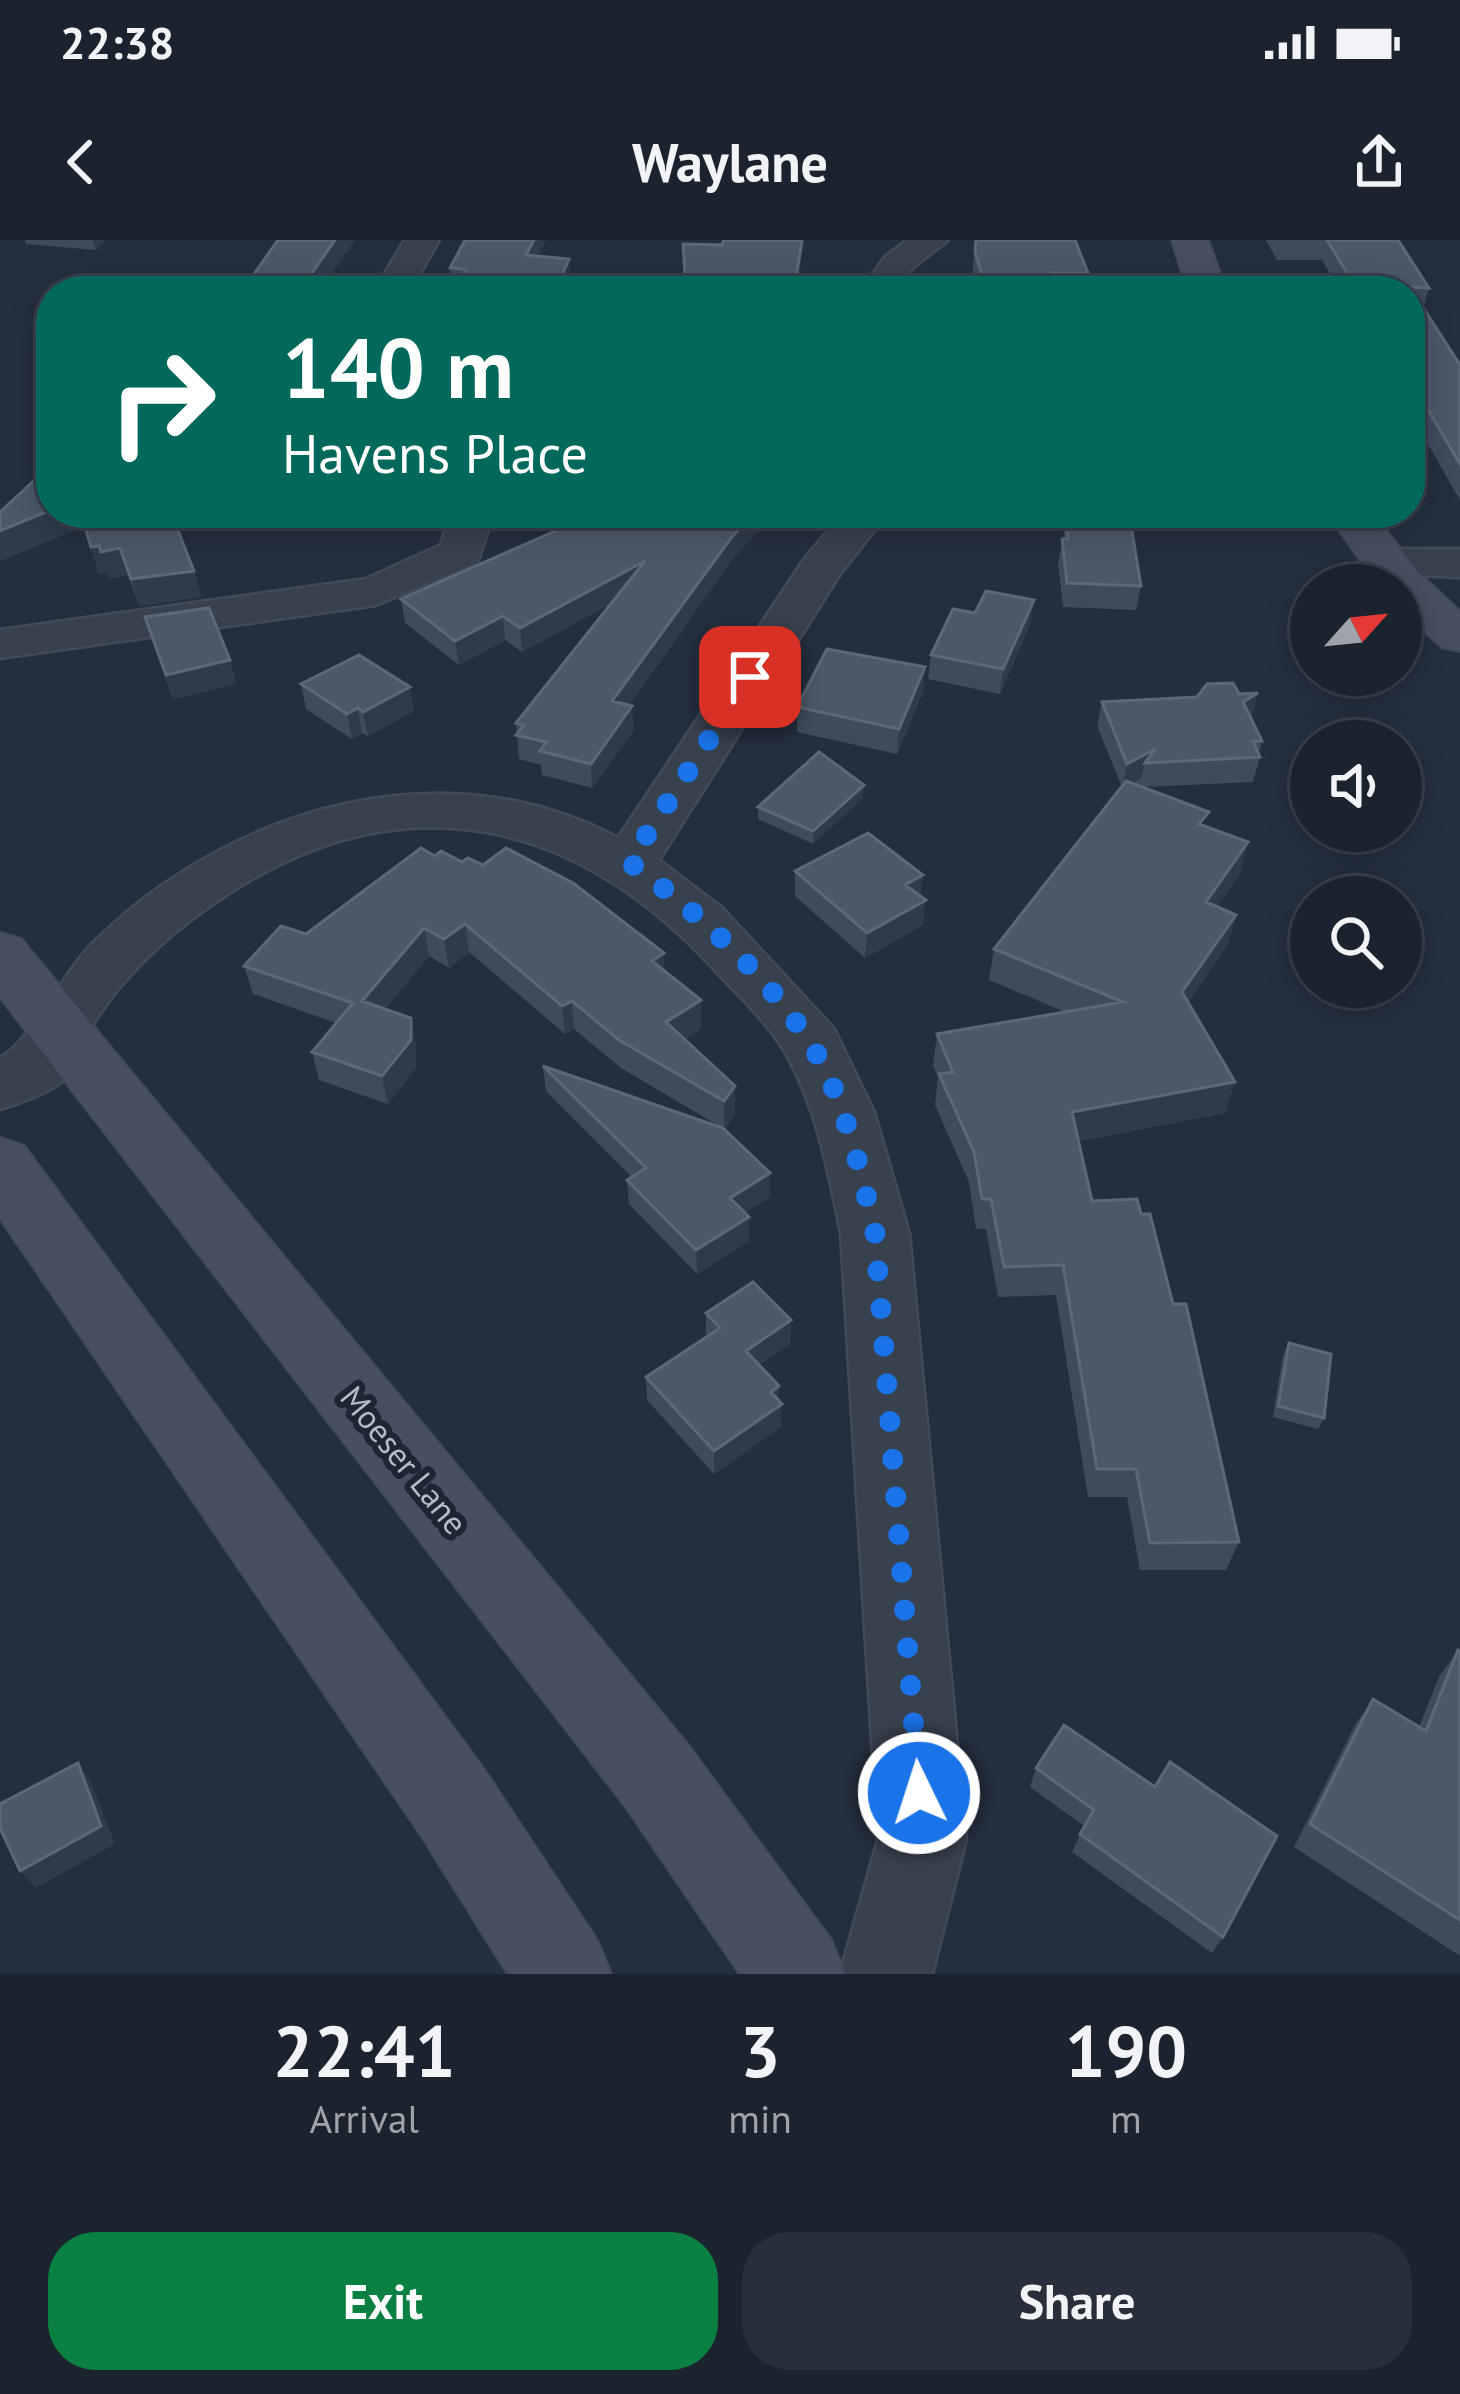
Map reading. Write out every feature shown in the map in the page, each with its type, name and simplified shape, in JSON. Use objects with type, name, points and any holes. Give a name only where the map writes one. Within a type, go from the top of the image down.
[{"type":"street","points":[[401,276],[422,240]]},
{"type":"street","points":[[889,276],[898,263],[931,240]]},
{"type":"street","points":[[1190,240],[1202,276]]},
{"type":"street","points":[[0,644],[376,591],[461,553],[468,528]]},
{"type":"street","points":[[629,862],[821,568],[854,528]]},
{"type":"street","points":[[1360,528],[1382,563],[1420,605],[1460,636]]},
{"type":"street","points":[[1382,563],[1460,563]]},
{"type":"street","points":[[0,1085],[44,1062],[58,1027],[89,981],[160,912],[254,851],[349,817],[434,809],[490,811],[547,826],[629,862],[696,911],[812,1044],[857,1155],[875,1233],[922,1840],[886,1974]]},
{"type":"street","name":"Moeser Lane","points":[[0,954],[657,1776],[797,1974]]},
{"type":"street","points":[[0,1163],[453,1802],[563,1974]]},
{"type":"building","points":[[278,240],[335,240],[311,276],[253,276]]},
{"type":"building","points":[[465,240],[534,240],[526,255],[569,259],[562,276],[462,276],[466,269],[450,268]]},
{"type":"building","points":[[724,240],[802,240],[796,276],[685,276],[683,244],[722,245]]},
{"type":"building","points":[[976,240],[1075,240],[1088,273],[982,276]]},
{"type":"building","points":[[1327,240],[1398,240],[1421,276],[1349,276]]},
{"type":"building","points":[[1425,310],[1460,365],[1460,464],[1425,404]]},
{"type":"building","points":[[36,479],[36,516],[0,531],[0,512]]},
{"type":"building","points":[[85,528],[177,528],[194,571],[131,579],[120,548],[101,552],[99,546],[91,547]]},
{"type":"building","points":[[562,528],[740,528],[612,701],[632,706],[591,764],[540,751],[546,742],[516,735],[524,725],[516,723],[645,561],[520,628],[503,616],[455,641],[401,599]]},
{"type":"building","points":[[1067,528],[1131,528],[1141,586],[1067,583],[1062,539],[1068,539]]},
{"type":"building","points":[[986,591],[1034,600],[1003,669],[931,655],[953,609],[975,613]]},
{"type":"building","points":[[209,608],[230,660],[166,675],[145,617]]},
{"type":"building","points":[[827,649],[925,667],[899,729],[797,707]]},
{"type":"building","points":[[359,655],[410,687],[363,712],[358,708],[347,714],[301,684]]},
{"type":"building","points":[[1233,683],[1239,694],[1258,693],[1243,702],[1262,741],[1253,741],[1260,757],[1145,763],[1155,749],[1127,764],[1102,702],[1197,697],[1207,684]]},
{"type":"building","points":[[819,752],[864,785],[813,831],[758,807]]},
{"type":"building","points":[[1126,781],[1209,812],[1199,824],[1248,842],[1206,902],[1236,915],[1182,992],[1235,1082],[1072,1112],[1092,1201],[1137,1199],[1141,1214],[1150,1214],[1173,1304],[1186,1304],[1239,1542],[1150,1543],[1136,1469],[1097,1469],[1063,1265],[1004,1267],[991,1199],[982,1199],[974,1152],[939,1074],[953,1072],[937,1034],[1123,1002],[994,949]]},
{"type":"building","points":[[868,833],[923,875],[905,885],[926,900],[867,933],[795,871]]},
{"type":"building","points":[[421,848],[435,856],[441,851],[462,862],[468,858],[483,865],[506,848],[573,883],[664,953],[652,961],[701,1000],[666,1022],[735,1086],[724,1101],[619,1040],[572,1001],[562,1006],[465,924],[444,939],[424,928],[362,1001],[411,1018],[411,1040],[382,1076],[312,1052],[353,1003],[244,966],[281,926],[306,934]]},
{"type":"building","points":[[543,1066],[723,1128],[770,1173],[730,1198],[749,1217],[696,1250],[627,1180],[646,1168]]},
{"type":"building","points":[[753,1282],[791,1320],[746,1351],[779,1386],[771,1392],[782,1404],[714,1451],[646,1377],[720,1328],[706,1313]]},
{"type":"building","points":[[1289,1343],[1331,1354],[1324,1418],[1278,1406]]},
{"type":"building","points":[[1458,1650],[1460,1920],[1310,1824],[1373,1699],[1426,1731]]},
{"type":"building","points":[[1064,1725],[1155,1787],[1170,1762],[1277,1836],[1223,1937],[1080,1834],[1094,1810],[1036,1768]]},
{"type":"building","points":[[78,1763],[101,1826],[20,1871],[0,1828],[0,1804]]},
{"type":"route","points":[[750,677],[629,862],[696,911],[812,1044],[857,1155],[875,1233],[919,1793]]}]
